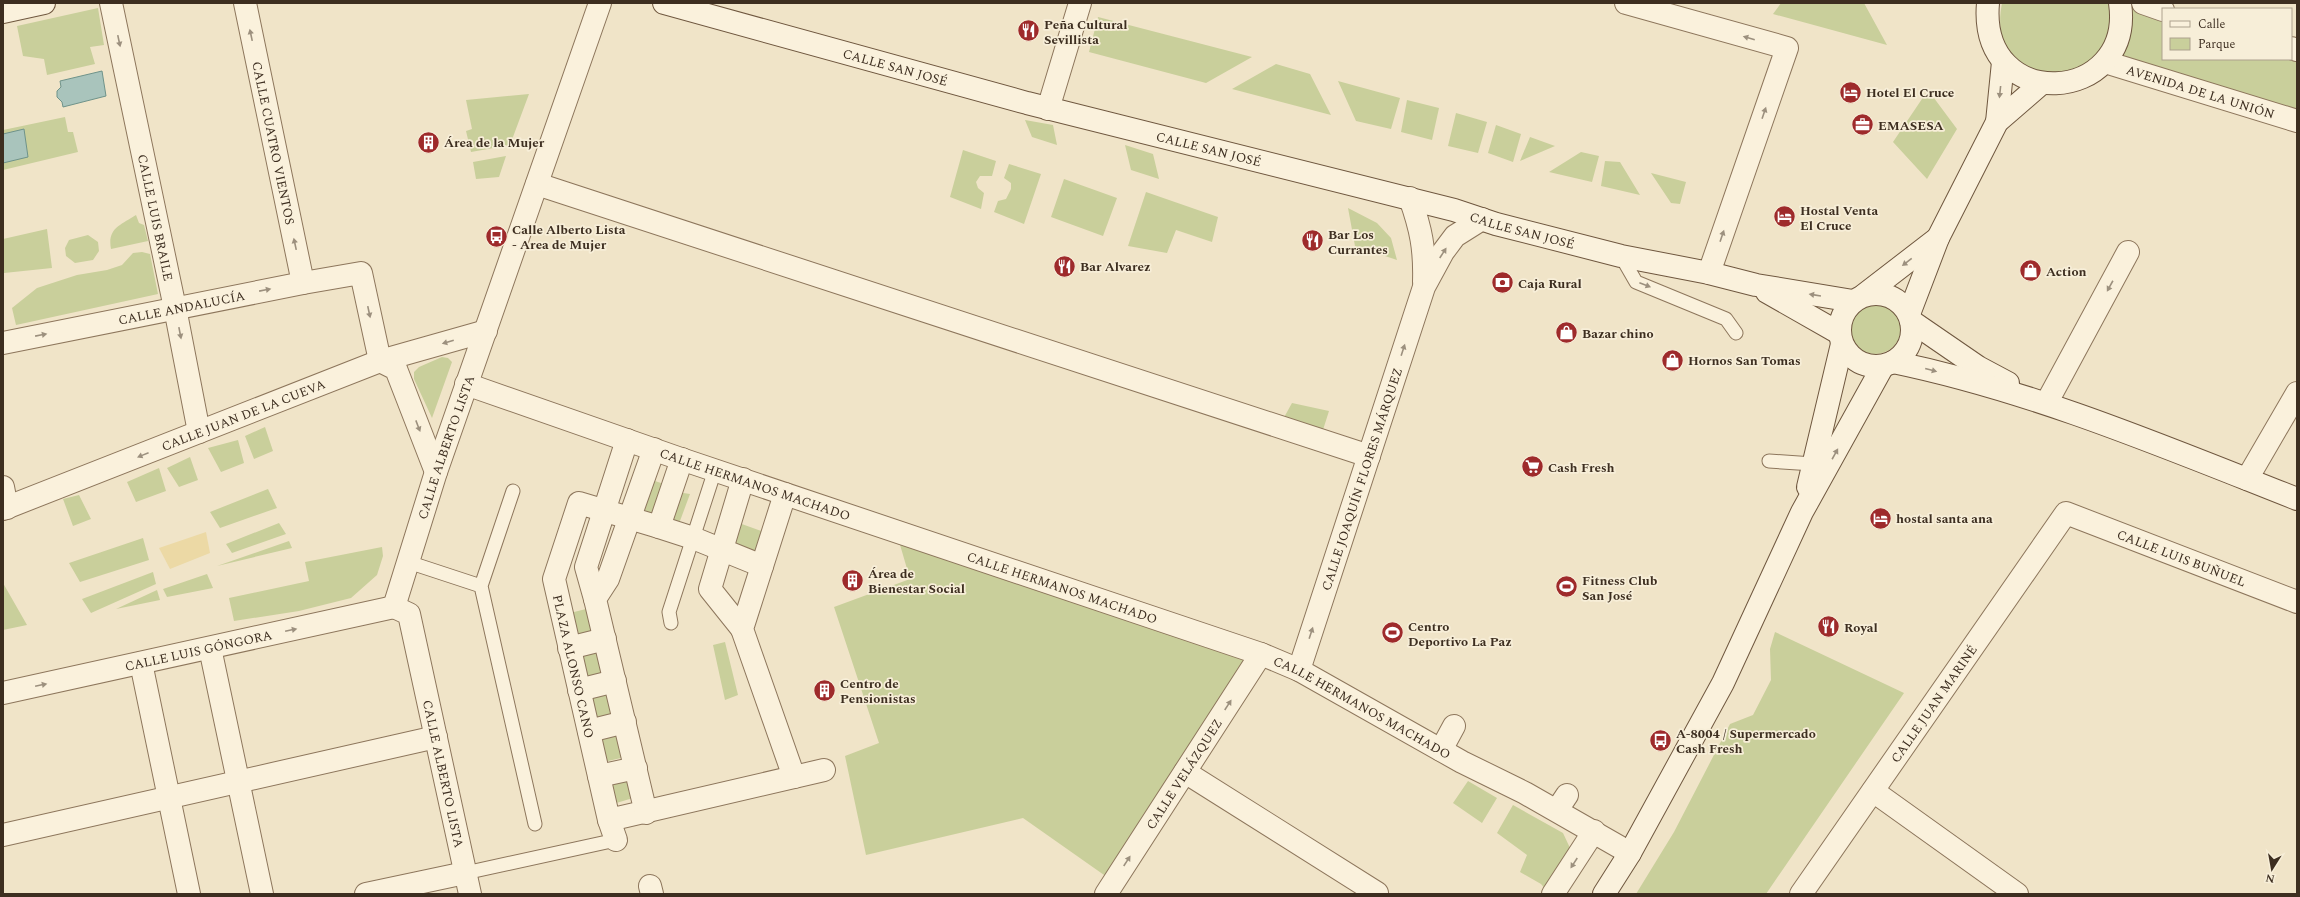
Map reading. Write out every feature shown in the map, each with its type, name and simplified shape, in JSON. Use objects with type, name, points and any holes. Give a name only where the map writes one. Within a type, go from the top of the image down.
[{"type":"street","points":[[3,12],[44,3]]},
{"type":"street","name":"CALLE LUIS BRAILE","points":[[112,3],[176,308],[199,432]]},
{"type":"street","name":"CALLE CUATRO VIENTOS","points":[[245,3],[303,282]]},
{"type":"street","name":"CALLE ALBERTO LISTA","points":[[470,894],[409,614],[394,607],[436,472],[466,384],[486,331],[600,3]]},
{"type":"street","name":"CALLE SAN JOSÉ","points":[[664,3],[1048,108],[1410,198],[1621,256],[1709,273],[1756,285]]},
{"type":"street","points":[[1048,108],[1080,3]]},
{"type":"street","points":[[1626,3],[1787,48],[1709,273]]},
{"type":"street","points":[[1988,3],[1986,22],[1992,43],[2003,62],[2021,76],[2042,83],[2065,84],[2086,76],[2105,62],[2115,44],[2121,25],[2120,3]]},
{"type":"street","points":[[2143,3],[2162,10]]},
{"type":"street","points":[[1604,894],[1630,853],[1722,683],[1802,512],[1888,364],[1901,356],[1911,339],[1910,318],[1938,238],[1997,122],[2003,62]]},
{"type":"street","name":"AVENIDA DE LA UNIÓN","points":[[2105,62],[2297,121]]},
{"type":"street","points":[[1997,122],[2042,83]]},
{"type":"street","points":[[537,184],[1369,456]]},
{"type":"street","name":"CALLE JOAQUÍN FLORES MÁRQUEZ","points":[[1410,198],[1422,233],[1425,254],[1424,287]]},
{"type":"street","name":"CALLE JOAQUÍN FLORES MÁRQUEZ","points":[[1299,670],[1424,287],[1443,252],[1455,236],[1482,219]]},
{"type":"street","points":[[1802,512],[1841,338],[1840,320],[1845,310],[1859,298],[1938,238]]},
{"type":"street","points":[[2047,402],[2128,252]]},
{"type":"street","name":"CALLE ANDALUCÍA","points":[[3,343],[303,282],[361,273],[380,361]]},
{"type":"street","points":[[1756,285],[1859,298],[1885,294],[1903,305],[1910,318],[1978,367],[2047,402]]},
{"type":"street","points":[[1756,285],[1841,338],[1849,354],[1859,362],[1871,366],[1888,364],[1927,369],[2047,402],[2297,499]]},
{"type":"street","name":"CALLE JUAN DE LA CUEVA","points":[[5,509],[380,361],[486,331]]},
{"type":"street","points":[[380,361],[396,369],[436,472]]},
{"type":"street","name":"CALLE HERMANOS MACHADO","points":[[466,384],[785,494],[1261,654],[1299,670],[1441,750],[1562,803],[1594,831],[1630,853]]},
{"type":"street","points":[[2247,479],[2289,422],[2297,392]]},
{"type":"street","points":[[627,440],[586,567],[595,598],[646,813]]},
{"type":"street","points":[[595,598],[608,579],[654,449]]},
{"type":"street","points":[[659,527],[682,459]]},
{"type":"street","points":[[743,479],[710,589],[742,629],[794,778]]},
{"type":"street","points":[[3,487],[5,509]]},
{"type":"street","points":[[742,629],[785,494]]},
{"type":"street","name":"PLAZA ALONSO CANO","points":[[616,840],[609,820],[554,579],[579,503],[693,538],[762,566]]},
{"type":"street","name":"CALLE LUIS BUÑUEL","points":[[2066,513],[2297,602]]},
{"type":"street","name":"CALLE JUAN MARINÉ","points":[[1801,894],[2066,513]]},
{"type":"street","name":"CALLE LUIS GÓNGORA","points":[[3,693],[394,607]]},
{"type":"street","points":[[570,648],[604,639]]},
{"type":"street","points":[[210,648],[262,894]]},
{"type":"street","name":"CALLE VELÁZQUEZ","points":[[1108,893],[1261,654]]},
{"type":"street","points":[[141,663],[189,894]]},
{"type":"street","points":[[579,690],[615,681]]},
{"type":"street","points":[[589,731],[624,722]]},
{"type":"street","points":[[1441,750],[1454,726]]},
{"type":"street","points":[[3,835],[436,737]]},
{"type":"street","points":[[599,776],[636,768]]},
{"type":"street","points":[[609,820],[646,813],[824,770]]},
{"type":"street","points":[[1185,772],[1377,893]]},
{"type":"street","points":[[1873,791],[2017,894]]},
{"type":"street","points":[[1554,894],[1594,831]]},
{"type":"street","points":[[366,894],[465,873]]},
{"type":"lane","points":[[1621,256],[1636,282],[1726,319],[1736,333]]},
{"type":"lane","points":[[1769,461],[1813,464]]},
{"type":"lane","points":[[671,623],[669,612],[715,470]]},
{"type":"lane","points":[[513,491],[481,586],[535,824]]},
{"type":"lane","points":[[408,562],[481,586]]},
{"type":"lane","points":[[465,873],[616,840]]},
{"type":"green space","points":[[1781,3],[1864,3],[1887,45],[1773,14]]},
{"type":"green space","points":[[2002,3],[2109,3],[2111,20],[2108,36],[2099,52],[2087,63],[2071,70],[2055,72],[2039,70],[2023,64],[2011,52],[2002,36],[2000,20]]},
{"type":"green space","points":[[2120,3],[2143,3],[2162,10],[2162,60],[2292,60],[2297,50],[2297,121],[2105,62]]},
{"type":"green space","points":[[98,8],[104,45],[90,47],[95,64],[47,75],[44,59],[23,56],[17,26]]},
{"type":"green space","points":[[1098,17],[1252,57],[1206,83],[1089,52]]},
{"type":"green space","points":[[1276,64],[1310,74],[1331,115],[1232,89]]},
{"type":"green space","points":[[1338,81],[1400,98],[1391,129],[1356,121]]},
{"type":"green space","points":[[1928,90],[1957,129],[1927,179],[1893,142]]},
{"type":"green space","points":[[529,94],[510,145],[471,152],[466,131],[472,129],[466,100]]},
{"type":"green space","points":[[1407,100],[1439,108],[1432,140],[1401,132]]},
{"type":"green space","points":[[1456,113],[1487,122],[1478,153],[1448,146]]},
{"type":"green space","points":[[65,117],[68,132],[73,132],[78,152],[3,170],[3,130]]},
{"type":"green space","points":[[1025,120],[1053,125],[1057,145],[1032,137]]},
{"type":"green space","points":[[1496,125],[1521,134],[1513,162],[1488,153]]},
{"type":"green space","points":[[1530,137],[1555,146],[1520,161]]},
{"type":"green space","points":[[1125,145],[1153,154],[1159,179],[1131,170]]},
{"type":"green space","points":[[963,150],[996,161],[992,176],[980,176],[976,182],[978,188],[984,193],[981,209],[950,197]]},
{"type":"green space","points":[[1581,152],[1599,156],[1592,182],[1549,172]]},
{"type":"green space","points":[[506,156],[499,177],[476,179],[473,162]]},
{"type":"green space","points":[[1605,161],[1620,162],[1640,195],[1601,186]]},
{"type":"green space","points":[[1009,164],[1041,174],[1024,224],[994,212],[998,201],[1006,199],[1011,189],[1011,183],[1004,178]]},
{"type":"green space","points":[[1651,173],[1686,182],[1680,204],[1671,203]]},
{"type":"green space","points":[[1064,179],[1117,198],[1103,236],[1051,217]]},
{"type":"green space","points":[[1146,192],[1218,217],[1212,242],[1176,230],[1167,253],[1128,246]]},
{"type":"green space","points":[[1348,208],[1377,223],[1391,238],[1397,260],[1355,246]]},
{"type":"green space","points":[[136,215],[139,223],[144,225],[148,241],[111,249],[110,242],[113,232],[120,225]]},
{"type":"green space","points":[[47,229],[52,268],[4,273],[3,239]]},
{"type":"green space","points":[[88,235],[98,242],[99,251],[93,260],[75,263],[66,256],[65,248],[69,240]]},
{"type":"green space","points":[[142,252],[150,254],[158,294],[16,325],[12,308],[37,288],[77,275],[107,270],[122,265],[133,253]]},
{"type":"green space","points":[[1875,302],[1889,306],[1897,314],[1901,328],[1897,342],[1889,350],[1875,354],[1861,350],[1853,342],[1849,328],[1853,314],[1861,306]]},
{"type":"green space","points":[[442,357],[448,358],[452,362],[432,418],[414,379],[414,372],[419,367]]},
{"type":"green space","points":[[1292,403],[1329,411],[1322,433],[1282,421]]},
{"type":"green space","points":[[265,427],[273,451],[254,459],[245,436]]},
{"type":"green space","points":[[238,440],[244,463],[221,472],[208,448]]},
{"type":"green space","points":[[190,457],[198,480],[179,487],[167,468]]},
{"type":"green space","points":[[159,468],[166,491],[136,502],[127,482]]},
{"type":"green space","points":[[649,479],[664,484],[651,519],[636,516]]},
{"type":"green space","points":[[268,489],[277,508],[220,528],[210,512]]},
{"type":"green space","points":[[677,492],[690,494],[677,529],[665,526]]},
{"type":"green space","points":[[79,495],[91,519],[73,526],[63,499]]},
{"type":"green space","points":[[279,523],[286,534],[232,553],[226,544]]},
{"type":"green space","points":[[739,523],[764,532],[757,554],[731,548]]},
{"type":"green space","points":[[896,531],[1261,654],[1114,882],[1023,818],[866,855],[845,756],[879,743],[834,607],[910,579]]},
{"type":"green space","points":[[143,538],[149,560],[80,582],[69,563]]},
{"type":"green space","points":[[289,541],[292,548],[217,566]]},
{"type":"green space","points":[[382,547],[383,556],[377,575],[351,598],[299,611],[234,621],[229,598],[309,581],[305,562]]},
{"type":"green space","points":[[153,572],[156,584],[91,613],[82,599]]},
{"type":"green space","points":[[207,574],[213,588],[167,597],[163,589]]},
{"type":"green space","points":[[3,583],[27,625],[3,630]]},
{"type":"green space","points":[[157,590],[160,600],[116,609]]},
{"type":"green space","points":[[590,608],[596,630],[576,635],[570,613]]},
{"type":"green space","points":[[1775,632],[1904,693],[1766,894],[1636,894],[1674,832],[1730,724],[1753,715],[1771,680],[1770,649]]},
{"type":"green space","points":[[725,642],[738,695],[725,700],[713,645]]},
{"type":"green space","points":[[599,650],[604,674],[586,677],[579,654]]},
{"type":"green space","points":[[610,691],[613,715],[594,720],[589,696]]},
{"type":"green space","points":[[618,734],[625,757],[604,762],[599,738]]},
{"type":"green space","points":[[629,776],[633,798],[613,804],[608,781]]},
{"type":"green space","points":[[1468,781],[1497,798],[1482,823],[1453,803]]},
{"type":"green space","points":[[1513,805],[1563,833],[1570,848],[1547,891],[1541,884],[1520,872],[1527,855],[1497,833]]},
{"type":"sand","points":[[206,532],[210,553],[170,569],[159,548]]},
{"type":"water","points":[[102,71],[106,96],[63,107],[62,102],[57,97],[57,91],[61,87],[60,81]]},
{"type":"water","points":[[24,129],[28,157],[3,163],[3,134]]},
{"type":"place","name":"Peña Cultural Sevillista","points":[[1029,31]]},
{"type":"place","name":"Hotel El Cruce","points":[[1850,92]]},
{"type":"place","name":"EMASESA","points":[[1863,125]]},
{"type":"place","name":"Área de la Mujer","points":[[429,142]]},
{"type":"place","name":"Hostal Venta El Cruce","points":[[1784,217]]},
{"type":"place","name":"Calle Alberto Lista - Area de Mujer","points":[[496,236]]},
{"type":"place","name":"Bar Los Currantes","points":[[1312,241]]},
{"type":"place","name":"Bar Alvarez","points":[[1064,266]]},
{"type":"place","name":"Action","points":[[2030,271]]},
{"type":"place","name":"Caja Rural","points":[[1502,283]]},
{"type":"place","name":"Bazar chino","points":[[1566,333]]},
{"type":"place","name":"Hornos San Tomas","points":[[1672,360]]},
{"type":"place","name":"Cash Fresh","points":[[1532,467]]},
{"type":"place","name":"hostal santa ana","points":[[1880,518]]},
{"type":"place","name":"Área de Bienestar Social","points":[[852,580]]},
{"type":"place","name":"Fitness Club San José","points":[[1566,587]]},
{"type":"place","name":"Royal","points":[[1828,627]]},
{"type":"place","name":"Centro Deportivo La Paz","points":[[1392,633]]},
{"type":"place","name":"Centro de Pensionistas","points":[[825,690]]},
{"type":"place","name":"A-8004 / Supermercado Cash Fresh","points":[[1660,740]]}]
